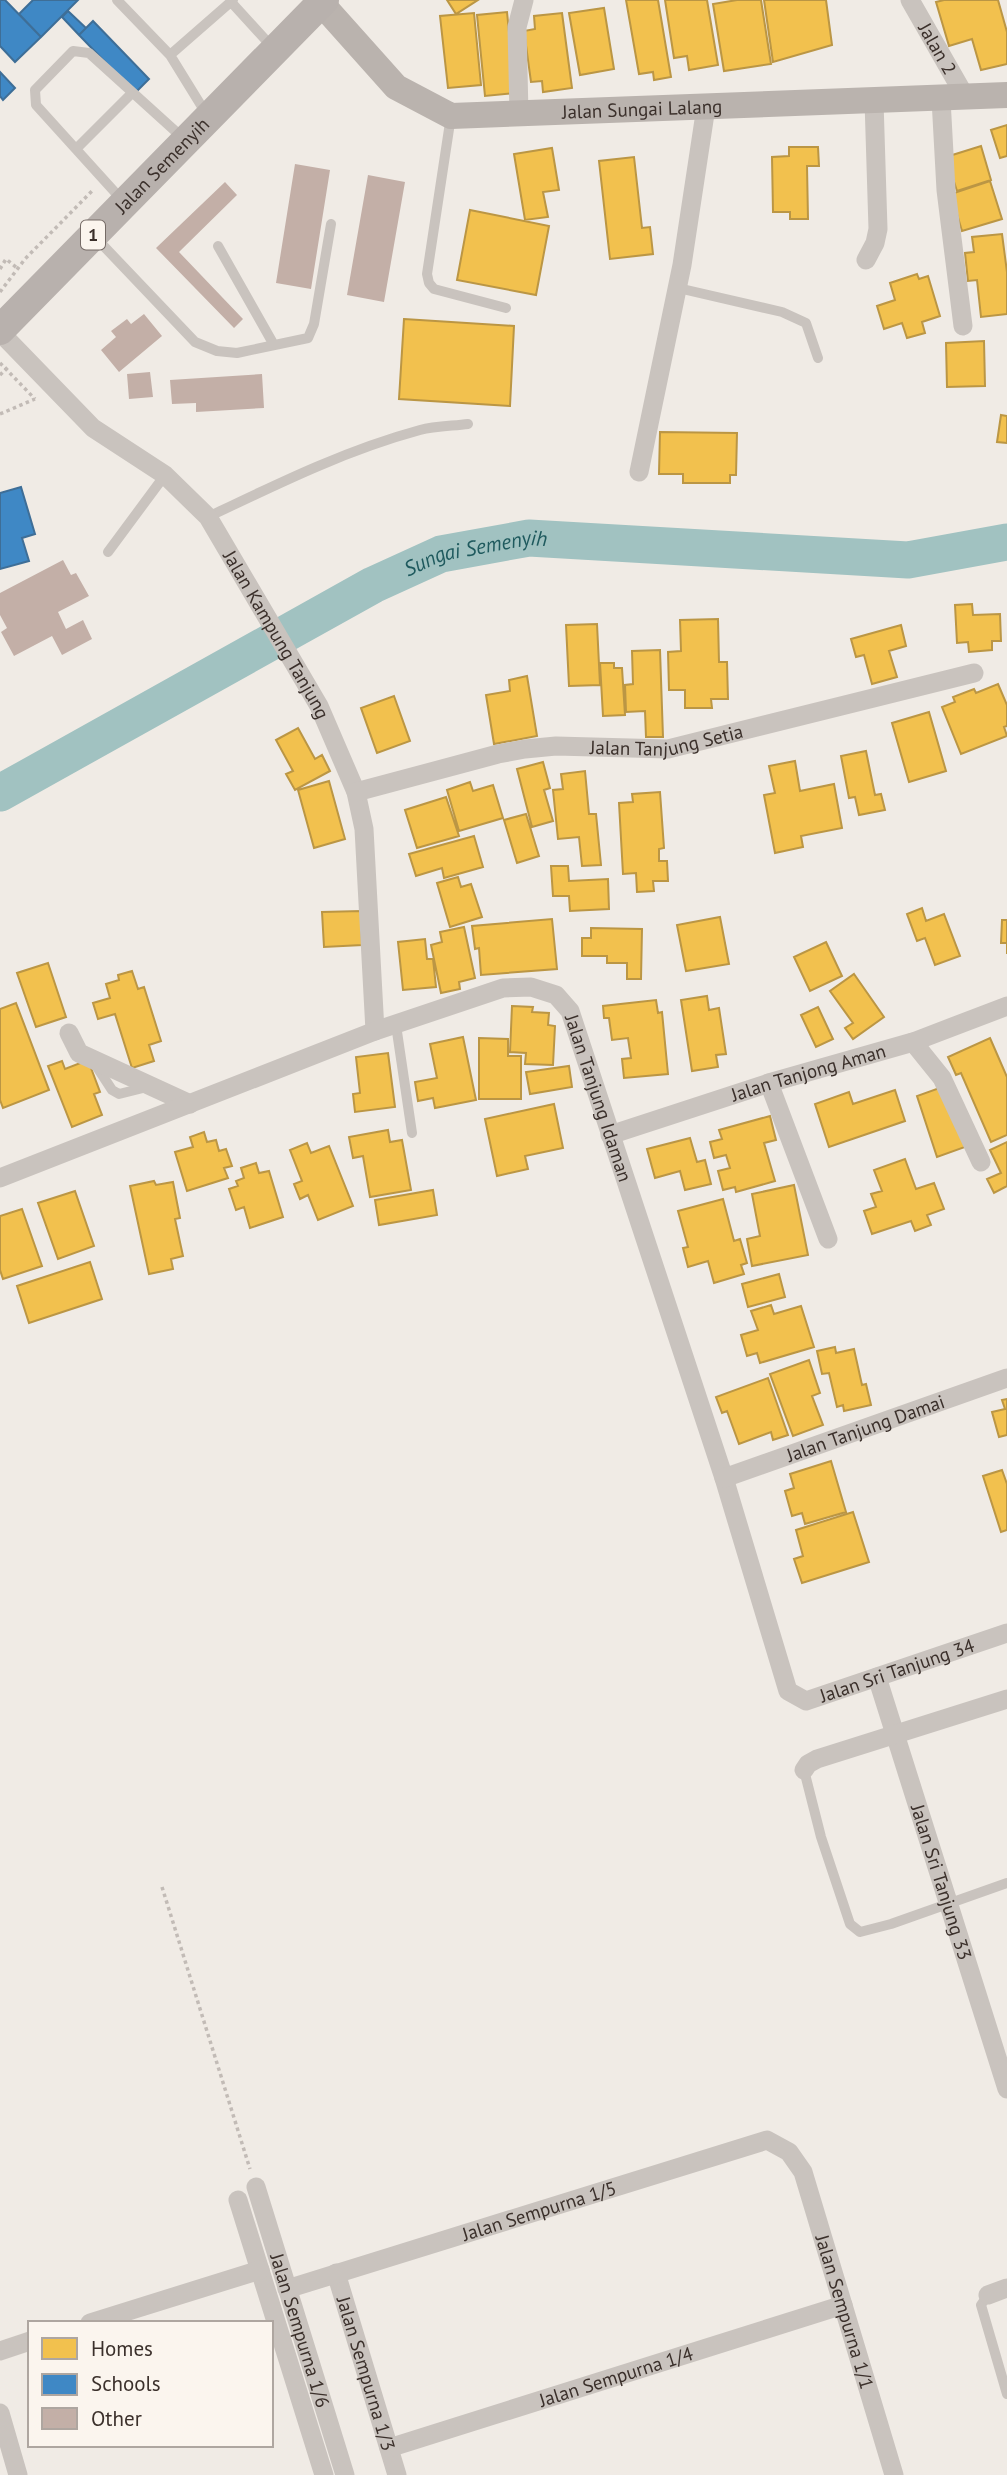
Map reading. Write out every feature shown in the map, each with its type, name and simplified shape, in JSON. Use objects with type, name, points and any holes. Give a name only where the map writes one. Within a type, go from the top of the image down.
[{"type":"main road","name":"Jalan Semenyih","points":[[0,331],[322,1]]},
{"type":"street","points":[[519,114],[517,27],[524,0]]},
{"type":"street","name":"Jalan 2","points":[[910,0],[954,98]]},
{"type":"street","points":[[322,1],[396,87],[451,117]]},
{"type":"street","name":"Jalan Sungai Lalang","points":[[451,117],[1007,95]]},
{"type":"street","points":[[954,98],[946,190],[963,326]]},
{"type":"street","points":[[866,260],[875,243],[878,229],[874,101]]},
{"type":"street","points":[[639,472],[678,288],[706,107]]},
{"type":"street","name":"Jalan Kampung Tanjung","points":[[0,331],[93,428],[164,475],[208,517],[319,706],[356,792],[364,829],[375,1031]]},
{"type":"street","name":"Jalan Tanjung Setia","points":[[356,792],[525,749],[668,749],[974,673]]},
{"type":"street","name":"Jalan Tanjung Idaman","points":[[0,1178],[375,1031],[503,988],[531,987],[556,995],[570,1011],[724,1478],[788,1691]]},
{"type":"street","name":"Jalan Tanjong Aman","points":[[610,1135],[769,1083],[913,1042],[1007,1006]]},
{"type":"street","points":[[69,1033],[79,1053],[190,1104]]},
{"type":"street","points":[[913,1042],[942,1078],[981,1162]]},
{"type":"street","points":[[769,1083],[828,1239]]},
{"type":"street","name":"Jalan Tanjung Damai","points":[[724,1478],[1007,1378]]},
{"type":"street","name":"Jalan Sri Tanjung 34","points":[[788,1691],[806,1701],[1007,1633]]},
{"type":"street","name":"Jalan Sri Tanjung 33","points":[[877,1677],[1007,2089]]},
{"type":"street","points":[[804,1770],[817,1759],[1007,1699]]},
{"type":"street","name":"Jalan Sempurna 1/5","points":[[287,2289],[767,2140],[789,2152]]},
{"type":"street","name":"Jalan Sempurna 1/1","points":[[789,2152],[803,2172],[894,2475]]},
{"type":"street","name":"Jalan Sempurna 1/6","points":[[256,2187],[345,2475]]},
{"type":"street","points":[[238,2200],[324,2475]]},
{"type":"street","points":[[96,2321],[260,2270]]},
{"type":"street","name":"Jalan Sempurna 1/3","points":[[336,2273],[397,2475]]},
{"type":"street","points":[[988,2295],[1007,2288]]},
{"type":"street","name":"Jalan Sempurna 1/4","points":[[389,2448],[843,2305]]},
{"type":"street","points":[[0,2351],[28,2342]]},
{"type":"street","points":[[0,2413],[18,2475]]},
{"type":"lane","points":[[117,0],[170,55],[209,118]]},
{"type":"lane","points":[[170,55],[232,1],[275,50]]},
{"type":"lane","points":[[125,203],[36,105],[35,90],[73,51],[89,53],[187,141]]},
{"type":"lane","points":[[76,149],[132,93]]},
{"type":"lane","points":[[451,117],[427,274],[429,283],[434,289],[506,308]]},
{"type":"lane","points":[[93,235],[195,342],[217,351],[237,353],[308,338],[314,324],[331,224]]},
{"type":"lane","points":[[218,246],[274,345]]},
{"type":"lane","points":[[678,288],[782,312],[806,323],[818,358]]},
{"type":"lane","points":[[208,517],[295,475],[375,444],[423,430],[468,424]]},
{"type":"lane","points":[[108,552],[164,475]]},
{"type":"lane","points":[[396,1025],[412,1133]]},
{"type":"lane","points":[[804,1770],[821,1837],[850,1924],[860,1932],[1007,1883]]},
{"type":"lane","points":[[988,2295],[981,2305],[1007,2393]]},
{"type":"path","points":[[0,292],[18,269],[103,179]]},
{"type":"path","points":[[0,269],[6,259],[18,269]]},
{"type":"path","points":[[0,363],[35,399],[0,414]]},
{"type":"path","points":[[162,1887],[256,2187]]},
{"type":"building: Homes","points":[[447,0],[478,0],[456,14]]},
{"type":"building: Homes","points":[[626,0],[658,0],[671,77],[654,80],[653,72],[639,74]]},
{"type":"building: Homes","points":[[665,0],[707,0],[718,65],[689,70],[687,56],[674,58]]},
{"type":"building: Homes","points":[[761,0],[771,64],[724,71],[713,4]]},
{"type":"building: Homes","points":[[764,0],[826,0],[832,45],[773,62]]},
{"type":"building: Homes","points":[[998,0],[1007,32],[1007,64],[981,70],[972,39],[949,46],[936,2]]},
{"type":"building: Homes","points":[[604,8],[614,69],[580,75],[569,13]]},
{"type":"building: Homes","points":[[507,12],[515,93],[485,96],[477,15]]},
{"type":"building: Homes","points":[[474,13],[481,85],[448,88],[440,16]]},
{"type":"building: Homes","points":[[562,13],[572,88],[543,92],[542,81],[531,82],[524,31],[535,29],[534,16]]},
{"type":"building: Homes","points":[[1007,125],[1007,156],[1000,158],[991,130]]},
{"type":"building: Homes","points":[[981,146],[991,180],[957,191],[946,157]]},
{"type":"building: Homes","points":[[789,147],[818,147],[819,166],[807,166],[808,219],[790,219],[790,212],[773,212],[772,157],[789,156]]},
{"type":"building: Homes","points":[[552,148],[559,190],[543,192],[548,217],[525,220],[514,154]]},
{"type":"building: Homes","points":[[634,157],[642,228],[650,227],[653,254],[610,259],[599,161]]},
{"type":"building: Homes","points":[[990,181],[1002,219],[962,231],[951,194]]},
{"type":"building: Homes","points":[[470,210],[549,226],[536,295],[457,280]]},
{"type":"building: Homes","points":[[1002,234],[1007,272],[1007,314],[981,317],[977,280],[968,281],[965,253],[974,252],[972,237]]},
{"type":"building: Homes","points":[[917,274],[919,279],[928,276],[940,316],[922,322],[925,333],[907,338],[902,323],[884,329],[877,306],[895,300],[890,283]]},
{"type":"building: Homes","points":[[404,319],[514,326],[510,406],[399,399]]},
{"type":"building: Homes","points":[[984,341],[985,386],[947,387],[946,343]]},
{"type":"building: Homes","points":[[1001,415],[1007,416],[1007,443],[997,442]]},
{"type":"building: Homes","points":[[660,432],[737,433],[736,475],[730,475],[730,483],[683,483],[683,474],[659,474]]},
{"type":"building: Homes","points":[[972,604],[973,615],[1000,614],[1001,641],[992,641],[992,650],[969,652],[968,642],[957,643],[955,605]]},
{"type":"building: Homes","points":[[718,619],[719,662],[727,662],[728,699],[711,699],[712,708],[685,708],[685,690],[669,690],[668,652],[681,651],[680,620]]},
{"type":"building: Homes","points":[[597,624],[600,685],[569,686],[566,625]]},
{"type":"building: Homes","points":[[901,625],[906,646],[889,651],[897,677],[872,684],[864,655],[856,657],[851,639]]},
{"type":"building: Homes","points":[[660,650],[663,737],[646,737],[645,711],[626,712],[625,685],[633,684],[632,651]]},
{"type":"building: Homes","points":[[600,663],[614,663],[614,668],[622,668],[625,715],[603,716]]},
{"type":"building: Homes","points":[[527,676],[537,736],[494,744],[486,695],[510,691],[509,680]]},
{"type":"building: Homes","points":[[998,684],[1007,705],[1007,726],[1004,727],[1007,736],[961,754],[942,707],[955,702],[953,697],[974,689],[976,693]]},
{"type":"building: Homes","points":[[394,696],[410,741],[377,753],[361,708]]},
{"type":"building: Homes","points":[[929,712],[946,771],[909,782],[892,723]]},
{"type":"building: Homes","points":[[298,728],[315,759],[322,755],[330,771],[295,790],[286,774],[293,771],[276,740]]},
{"type":"building: Homes","points":[[866,751],[875,795],[881,794],[885,810],[859,815],[855,797],[849,798],[841,756]]},
{"type":"building: Homes","points":[[795,761],[800,791],[834,784],[842,828],[801,836],[803,847],[775,853],[764,795],[775,793],[769,766]]},
{"type":"building: Homes","points":[[543,762],[550,788],[544,790],[553,821],[532,827],[517,769]]},
{"type":"building: Homes","points":[[585,771],[589,814],[596,814],[601,865],[582,866],[579,837],[558,839],[553,790],[563,789],[561,774]]},
{"type":"building: Homes","points":[[329,781],[345,839],[314,848],[298,790]]},
{"type":"building: Homes","points":[[470,782],[473,791],[493,785],[503,818],[459,831],[447,790]]},
{"type":"building: Homes","points":[[660,792],[664,848],[659,849],[659,861],[667,861],[668,881],[653,881],[654,891],[637,892],[636,873],[623,874],[619,803],[633,802],[632,794]]},
{"type":"building: Homes","points":[[446,797],[459,836],[417,848],[405,810]]},
{"type":"building: Homes","points":[[526,814],[539,856],[517,863],[504,820]]},
{"type":"building: Homes","points":[[474,836],[483,867],[444,878],[442,868],[416,876],[409,854]]},
{"type":"building: Homes","points":[[551,866],[568,866],[569,881],[608,879],[609,909],[570,911],[569,896],[553,896]]},
{"type":"building: Homes","points":[[458,877],[461,887],[471,884],[482,917],[450,927],[437,883]]},
{"type":"building: Homes","points":[[922,908],[926,921],[944,914],[960,956],[935,965],[925,938],[917,941],[907,914]]},
{"type":"building: Homes","points":[[361,911],[362,945],[324,947],[322,912]]},
{"type":"building: Homes","points":[[720,917],[729,964],[686,971],[677,925]]},
{"type":"building: Homes","points":[[552,919],[557,969],[481,975],[479,948],[475,949],[472,926]]},
{"type":"building: Homes","points":[[1002,920],[1007,920],[1007,943],[1001,943]]},
{"type":"building: Homes","points":[[464,927],[475,978],[459,982],[460,989],[441,993],[431,945],[442,942],[440,932]]},
{"type":"building: Homes","points":[[591,928],[642,929],[641,979],[627,979],[627,963],[607,963],[607,956],[582,956],[582,938],[591,938]]},
{"type":"building: Homes","points":[[425,939],[427,959],[433,959],[436,987],[403,990],[398,942]]},
{"type":"building: Homes","points":[[826,942],[842,976],[810,991],[794,957]]},
{"type":"building: Homes","points":[[48,963],[66,1017],[36,1027],[17,973]]},
{"type":"building: Homes","points":[[132,971],[138,989],[144,987],[161,1041],[149,1045],[154,1061],[132,1068],[115,1014],[98,1019],[93,1003],[110,998],[106,984],[119,980],[118,975]]},
{"type":"building: Homes","points":[[854,974],[884,1017],[853,1039],[845,1028],[853,1023],[830,991]]},
{"type":"building: Homes","points":[[707,996],[709,1010],[719,1008],[726,1054],[716,1055],[718,1067],[692,1071],[681,1000]]},
{"type":"building: Homes","points":[[656,1000],[658,1013],[662,1012],[668,1074],[624,1078],[622,1059],[631,1058],[628,1038],[612,1040],[609,1018],[604,1018],[603,1006]]},
{"type":"building: Homes","points":[[16,1003],[49,1090],[3,1108],[0,1100],[0,1009]]},
{"type":"building: Homes","points":[[512,1006],[533,1007],[532,1012],[549,1013],[548,1025],[555,1026],[553,1065],[525,1064],[526,1053],[510,1052]]},
{"type":"building: Homes","points":[[818,1007],[833,1039],[816,1047],[801,1015]]},
{"type":"building: Homes","points":[[463,1037],[476,1100],[435,1108],[433,1098],[418,1101],[415,1082],[437,1078],[430,1044]]},
{"type":"building: Homes","points":[[479,1038],[508,1039],[508,1056],[521,1056],[521,1099],[479,1099]]},
{"type":"building: Homes","points":[[990,1038],[1007,1077],[1007,1135],[991,1142],[961,1073],[956,1075],[948,1057]]},
{"type":"building: Homes","points":[[388,1053],[395,1107],[355,1112],[353,1094],[360,1093],[356,1057]]},
{"type":"building: Homes","points":[[88,1060],[100,1092],[94,1094],[102,1115],[72,1127],[48,1066],[62,1061],[65,1069]]},
{"type":"building: Homes","points":[[569,1066],[572,1087],[530,1094],[526,1072]]},
{"type":"building: Homes","points":[[945,1086],[965,1147],[937,1157],[917,1096]]},
{"type":"building: Homes","points":[[895,1090],[905,1121],[829,1147],[815,1104],[849,1092],[853,1104]]},
{"type":"building: Homes","points":[[554,1104],[563,1148],[525,1156],[528,1169],[497,1176],[485,1119]]},
{"type":"building: Homes","points":[[770,1116],[776,1140],[764,1143],[775,1181],[736,1192],[735,1187],[723,1190],[718,1171],[730,1168],[726,1155],[714,1158],[710,1142],[722,1139],[719,1130]]},
{"type":"building: Homes","points":[[388,1130],[390,1142],[402,1140],[411,1190],[370,1197],[363,1156],[353,1158],[349,1137]]},
{"type":"building: Homes","points":[[204,1132],[207,1142],[216,1140],[219,1151],[226,1149],[232,1166],[224,1168],[228,1178],[187,1191],[175,1152],[193,1147],[190,1137]]},
{"type":"building: Homes","points":[[690,1138],[697,1162],[705,1160],[711,1184],[685,1190],[680,1171],[655,1178],[647,1149]]},
{"type":"building: Homes","points":[[1007,1142],[1007,1186],[994,1193],[987,1179],[1001,1173],[990,1150]]},
{"type":"building: Homes","points":[[307,1143],[311,1153],[329,1146],[353,1206],[318,1220],[308,1195],[300,1199],[294,1184],[302,1181],[290,1150]]},
{"type":"building: Homes","points":[[905,1159],[916,1189],[934,1183],[944,1209],[927,1215],[931,1225],[915,1231],[911,1221],[872,1234],[864,1211],[876,1207],[871,1194],[882,1191],[874,1170]]},
{"type":"building: Homes","points":[[256,1163],[259,1173],[269,1171],[283,1217],[250,1228],[244,1207],[236,1210],[229,1189],[238,1186],[236,1181],[244,1178],[241,1168]]},
{"type":"building: Homes","points":[[154,1181],[156,1185],[173,1182],[180,1218],[175,1219],[183,1256],[171,1259],[173,1269],[149,1274],[130,1186]]},
{"type":"building: Homes","points":[[794,1185],[808,1255],[752,1266],[747,1239],[760,1236],[752,1194]]},
{"type":"building: Homes","points":[[433,1190],[437,1215],[379,1225],[375,1200]]},
{"type":"building: Homes","points":[[75,1191],[94,1246],[58,1259],[38,1203]]},
{"type":"building: Homes","points":[[723,1199],[734,1241],[740,1239],[747,1263],[741,1265],[744,1274],[714,1283],[708,1261],[688,1267],[683,1248],[688,1247],[678,1211]]},
{"type":"building: Homes","points":[[22,1209],[42,1266],[3,1279],[0,1270],[0,1216]]},
{"type":"building: Homes","points":[[90,1262],[102,1299],[29,1323],[17,1286]]},
{"type":"building: Homes","points":[[779,1274],[785,1297],[748,1307],[742,1284]]},
{"type":"building: Homes","points":[[771,1305],[774,1314],[801,1306],[814,1347],[760,1363],[757,1353],[747,1356],[741,1335],[758,1330],[751,1311]]},
{"type":"building: Homes","points":[[835,1347],[836,1353],[854,1349],[862,1385],[866,1384],[871,1405],[844,1411],[843,1405],[837,1407],[829,1373],[822,1374],[817,1351]]},
{"type":"building: Homes","points":[[809,1360],[820,1393],[812,1396],[823,1425],[793,1436],[770,1374]]},
{"type":"building: Homes","points":[[768,1378],[788,1435],[773,1440],[771,1432],[739,1444],[727,1411],[722,1413],[716,1397]]},
{"type":"building: Homes","points":[[1007,1399],[1007,1435],[999,1437],[992,1412],[1005,1409],[1002,1400]]},
{"type":"building: Homes","points":[[831,1461],[846,1512],[805,1524],[802,1513],[792,1516],[785,1491],[794,1488],[790,1474]]},
{"type":"building: Homes","points":[[1002,1470],[1007,1484],[1007,1530],[1001,1532],[983,1476]]},
{"type":"building: Homes","points":[[853,1512],[869,1562],[802,1583],[794,1559],[803,1556],[796,1530]]},
{"type":"building: Schools","points":[[0,0],[5,0],[41,37],[15,62],[0,46]]},
{"type":"building: Schools","points":[[33,0],[78,0],[41,37],[19,14]]},
{"type":"building: Schools","points":[[68,11],[86,28],[79,35],[62,17]]},
{"type":"building: Schools","points":[[93,21],[149,79],[135,93],[79,35]]},
{"type":"building: Schools","points":[[0,72],[15,88],[3,100],[0,96]]},
{"type":"building: Schools","points":[[21,487],[35,534],[22,538],[29,561],[0,569],[0,493]]},
{"type":"building: Other","points":[[295,164],[330,170],[311,289],[276,283]]},
{"type":"building: Other","points":[[368,175],[405,182],[384,302],[347,295]]},
{"type":"building: Other","points":[[225,182],[237,195],[179,252],[243,319],[234,328],[156,248]]},
{"type":"building: Other","points":[[144,314],[162,336],[119,372],[101,350],[116,337],[111,331],[127,319],[131,324]]},
{"type":"building: Other","points":[[150,372],[153,397],[129,399],[127,374]]},
{"type":"building: Other","points":[[262,374],[264,408],[196,412],[196,403],[172,404],[170,380]]},
{"type":"building: Other","points":[[63,560],[71,575],[76,573],[89,596],[58,612],[66,629],[83,620],[92,639],[62,655],[52,636],[14,656],[1,632],[7,628],[0,615],[0,593]]},
{"type":"waterway","name":"Sungai Semenyih","points":[[0,793],[373,585],[441,554],[529,538],[908,560],[1007,542]]}]
